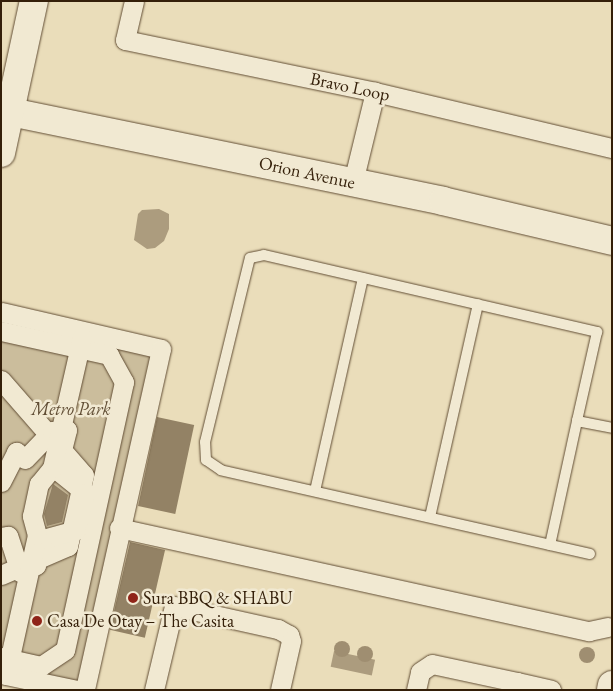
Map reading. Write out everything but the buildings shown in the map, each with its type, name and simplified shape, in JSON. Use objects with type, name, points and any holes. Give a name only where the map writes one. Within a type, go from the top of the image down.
[{"type":"street","points":[[1,153],[6,111],[34,1]]},
{"type":"street","name":"Bravo Loop","points":[[134,1],[125,40],[375,92],[612,148]]},
{"type":"street","points":[[353,182],[375,92]]},
{"type":"street","name":"Orion Avenue","points":[[6,111],[353,182],[612,241]]},
{"type":"street","points":[[1,312],[82,340],[109,355],[124,382],[84,512],[65,650],[41,666],[4,666]]},
{"type":"street","points":[[1,331],[160,349],[120,524],[86,690]]},
{"type":"street","points":[[4,666],[24,566],[37,535],[32,516],[35,500],[39,484],[52,468],[57,439],[82,340]]},
{"type":"street","points":[[1,380],[57,439],[84,475],[80,489],[84,512],[71,531],[68,546],[24,566]]},
{"type":"street","points":[[1,482],[16,452],[25,459],[57,439]]},
{"type":"street","points":[[84,512],[120,524],[589,631],[608,627]]},
{"type":"street","points":[[1,537],[8,536],[24,566]]},
{"type":"street","points":[[154,690],[174,606],[278,629],[289,635],[291,641],[280,690]]},
{"type":"street","points":[[416,690],[420,672],[432,664],[516,686],[551,690]]},
{"type":"street","points":[[4,666],[77,690]]},
{"type":"street","points":[[610,690],[612,685]]},
{"type":"lane","points":[[550,545],[596,332],[264,255],[250,258],[205,442],[206,460],[221,470],[430,517],[550,545],[590,554]]},
{"type":"lane","points":[[315,491],[363,278]]},
{"type":"lane","points":[[430,517],[478,304]]},
{"type":"lane","points":[[577,421],[612,428]]},
{"type":"green space","name":"Metro Park","points":[[1,317],[146,350],[153,360],[82,680],[72,685],[1,670]]},
{"type":"shaded area","points":[[159,209],[169,214],[169,229],[164,241],[155,248],[147,249],[134,240],[138,214],[142,210]]},
{"type":"shaded area","points":[[334,651],[375,660],[372,675],[331,667]]},
{"type":"place","name":"Sura BBQ & SHABU","points":[[133,598]]},
{"type":"place","name":"Casa De Otay – The Casita","points":[[37,621]]}]
